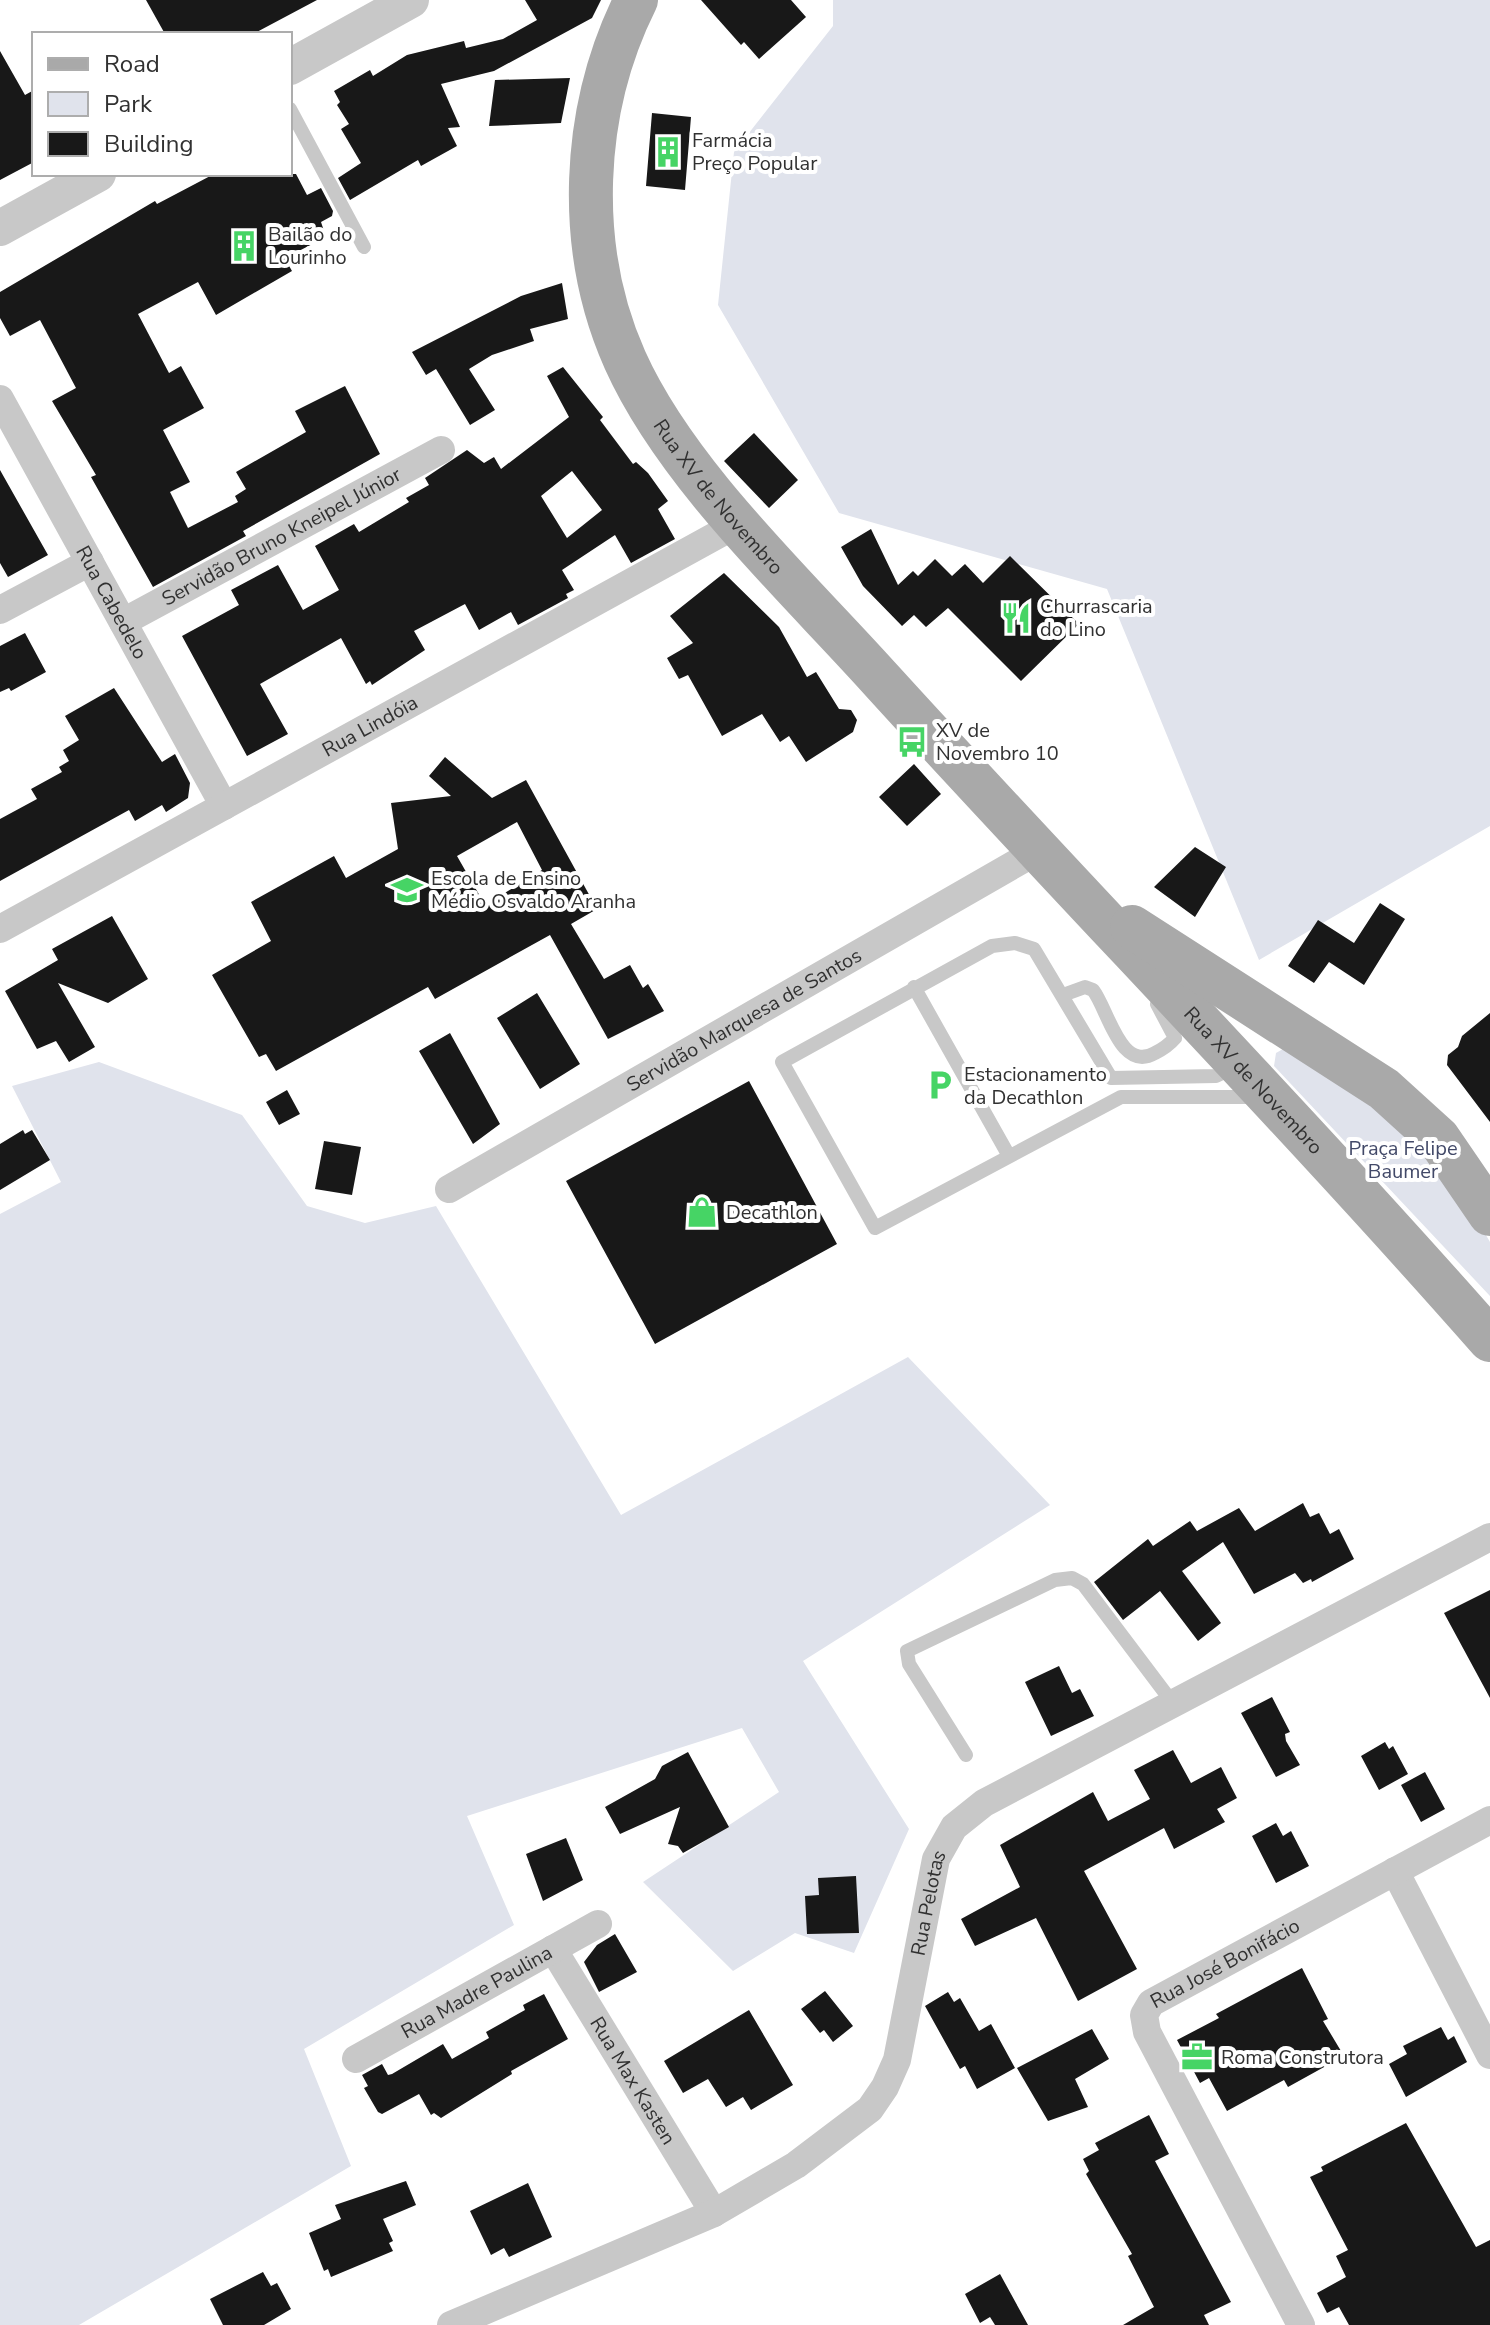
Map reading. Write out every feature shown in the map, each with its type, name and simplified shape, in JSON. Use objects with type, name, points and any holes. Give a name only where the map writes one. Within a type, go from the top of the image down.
[{"type":"main road","name":"Rua XV de Novembro","points":[[636,0],[613,59],[594,150],[593,250],[600,290],[625,360],[645,401],[697,475],[739,523],[1267,1098],[1484,1328]]},
{"type":"main road","name":"Rua XV de Novembro","points":[[1080,893],[1384,1089],[1438,1138],[1490,1214]]},
{"type":"main road","points":[[1238,1066],[1267,1043],[1286,1038],[1316,1045]]},
{"type":"street","points":[[292,66],[411,0]]},
{"type":"street","points":[[0,228],[94,176]]},
{"type":"street","name":"Rua Cabedelo","points":[[0,399],[224,806]]},
{"type":"street","name":"Servidão Bruno Kneipel Júnior","points":[[123,622],[441,450]]},
{"type":"street","name":"Rua Lindóia","points":[[0,929],[739,523]]},
{"type":"street","points":[[0,610],[90,562]]},
{"type":"street","name":"Servidão Marquesa de Santos","points":[[449,1189],[1039,850]]},
{"type":"street","name":"Rua Pelotas","points":[[451,2325],[714,2213],[831,2142],[870,2109],[885,2087],[897,2060],[928,1888],[936,1859],[954,1827],[1016,1783],[1490,1537]]},
{"type":"street","name":"Rua José Bonifácio","points":[[1301,2325],[1147,2032],[1144,2015],[1151,2003],[1490,1820]]},
{"type":"street","points":[[1395,1871],[1490,2055]]},
{"type":"street","name":"Rua Madre Paulina","points":[[356,2059],[598,1924]]},
{"type":"street","name":"Rua Max Kasten","points":[[553,1949],[714,2213]]},
{"type":"lane","points":[[292,113],[364,247]]},
{"type":"lane","points":[[1238,1066],[1216,1076],[1111,1078],[1034,949],[1015,943],[992,946],[782,1062],[875,1228],[1121,1097],[1267,1098]]},
{"type":"lane","points":[[1063,995],[1085,987],[1093,990],[1123,1048],[1132,1054],[1148,1057],[1169,1045],[1174,1032],[1134,964],[1126,943]]},
{"type":"lane","points":[[914,987],[1009,1156]]},
{"type":"lane","points":[[966,1755],[909,1664],[907,1651],[913,1645],[1055,1580],[1072,1578],[1083,1584],[1172,1702]]},
{"type":"green space","points":[[833,0],[1490,0],[1490,826],[1259,960],[1107,589],[839,513],[718,305],[734,152],[833,26]]},
{"type":"green space","name":"Praça Felipe Baumer","points":[[1283,1049],[1363,1090],[1446,1167],[1490,1242],[1490,1296],[1274,1066],[1276,1053]]},
{"type":"green space","points":[[99,1062],[242,1115],[307,1206],[365,1223],[436,1206],[621,1515],[908,1357],[1050,1505],[803,1661],[909,1829],[854,1953],[795,1933],[733,1971],[643,1882],[779,1792],[742,1728],[467,1816],[514,1925],[304,2049],[351,2166],[79,2325],[0,2325],[0,1214],[61,1182],[12,1086]]},
{"type":"building","points":[[146,0],[317,0],[257,32],[164,32]]},
{"type":"building","points":[[525,0],[601,0],[592,18],[494,71],[441,84],[460,127],[448,128],[457,146],[421,166],[418,160],[350,200],[338,178],[361,163],[341,129],[349,124],[337,105],[340,102],[334,91],[370,70],[373,76],[407,55],[464,41],[466,48],[503,39],[537,20]]},
{"type":"building","points":[[701,0],[791,0],[806,17],[759,59],[744,42],[741,45]]},
{"type":"building","points":[[0,51],[25,95],[32,91],[32,163],[0,180]]},
{"type":"building","points":[[570,78],[561,123],[489,126],[495,80]]},
{"type":"building","name":"Farmácia Preço Popular","points":[[652,113],[691,117],[685,190],[646,186]]},
{"type":"building","points":[[296,174],[307,195],[321,188],[333,211],[332,216],[321,222],[326,237],[291,255],[294,261],[288,264],[292,271],[216,315],[198,282],[138,314],[169,373],[181,366],[204,408],[163,430],[190,482],[170,492],[188,528],[238,502],[235,496],[246,489],[236,472],[306,432],[295,411],[345,386],[380,454],[243,531],[246,536],[153,587],[91,477],[96,475],[52,401],[76,388],[40,320],[10,336],[0,318],[0,292],[155,201],[157,204],[210,176]]},
{"type":"building","points":[[562,283],[568,319],[530,329],[534,341],[492,355],[469,369],[495,410],[470,425],[436,369],[426,375],[412,352],[521,296]]},
{"type":"building","points":[[563,367],[603,417],[600,420],[633,464],[636,462],[648,473],[668,501],[658,509],[675,539],[631,563],[615,535],[562,570],[574,590],[566,594],[568,598],[518,625],[511,612],[479,630],[465,604],[414,631],[425,650],[372,685],[370,681],[366,684],[341,638],[260,684],[288,734],[247,756],[182,636],[239,605],[231,590],[278,565],[303,610],[339,590],[315,546],[354,524],[359,532],[409,502],[406,498],[429,485],[425,478],[467,450],[484,463],[494,457],[501,469],[569,417],[547,376]],"holes":[[[572,471],[602,510],[567,538],[541,496]]]},
{"type":"building","points":[[754,433],[798,480],[769,508],[724,461]]},
{"type":"building","points":[[0,470],[48,555],[8,577],[0,563]]},
{"type":"building","points":[[871,529],[898,585],[913,571],[918,576],[935,559],[952,576],[965,564],[983,583],[1010,556],[1079,624],[1021,681],[948,608],[926,627],[914,615],[902,626],[863,586],[841,547]]},
{"type":"building","points":[[724,573],[779,627],[807,677],[816,672],[839,709],[851,710],[857,720],[853,732],[806,762],[789,736],[780,742],[762,714],[722,736],[688,675],[679,679],[667,658],[693,643],[670,616]]},
{"type":"building","points":[[25,633],[46,672],[11,691],[9,688],[0,692],[0,646]]},
{"type":"building","points":[[114,688],[162,762],[175,754],[190,783],[188,798],[166,812],[162,805],[135,821],[129,810],[0,881],[0,819],[37,799],[31,789],[62,772],[59,767],[69,761],[63,750],[79,740],[65,716]]},
{"type":"building","name":"Escola de Ensino Médio Osvaldo Aranha","points":[[445,757],[492,798],[526,780],[597,909],[571,924],[604,979],[630,965],[643,988],[648,984],[664,1011],[608,1039],[550,935],[435,999],[428,987],[276,1071],[266,1054],[259,1057],[212,975],[271,941],[251,902],[334,856],[346,878],[398,849],[391,803],[451,796],[429,776]],"holes":[[[517,822],[542,870],[485,905],[457,856]]]},
{"type":"building","points":[[914,764],[941,794],[907,826],[879,797]]},
{"type":"building","points":[[1195,847],[1226,867],[1195,917],[1154,887]]},
{"type":"building","points":[[1380,903],[1405,919],[1364,985],[1329,962],[1314,983],[1288,966],[1318,920],[1354,943]]},
{"type":"building","points":[[112,916],[148,979],[108,1003],[58,983],[95,1047],[69,1062],[56,1041],[37,1049],[5,991],[58,960],[52,949]]},
{"type":"building","points":[[537,993],[580,1064],[540,1089],[497,1018]]},
{"type":"building","points":[[1490,1013],[1490,1122],[1447,1065],[1448,1055],[1458,1047],[1462,1036]]},
{"type":"building","points":[[450,1033],[500,1124],[473,1144],[419,1051]]},
{"type":"building","name":"Decathlon","points":[[749,1081],[837,1244],[655,1344],[566,1181]]},
{"type":"building","points":[[287,1090],[300,1114],[279,1125],[266,1102]]},
{"type":"building","points":[[23,1130],[25,1134],[32,1130],[50,1160],[0,1190],[0,1144]]},
{"type":"building","points":[[324,1141],[361,1147],[352,1195],[315,1189]]},
{"type":"building","points":[[1303,1503],[1310,1517],[1319,1513],[1330,1534],[1339,1529],[1354,1559],[1312,1582],[1311,1579],[1303,1583],[1295,1573],[1254,1594],[1223,1542],[1182,1571],[1221,1623],[1198,1641],[1160,1591],[1123,1620],[1094,1582],[1148,1539],[1153,1546],[1190,1521],[1197,1531],[1239,1508],[1255,1531]]},
{"type":"building","points":[[1490,1590],[1490,1698],[1444,1613]]},
{"type":"building","points":[[1059,1666],[1072,1693],[1080,1689],[1094,1716],[1051,1736],[1025,1682]]},
{"type":"building","points":[[1272,1697],[1290,1732],[1285,1734],[1286,1741],[1300,1765],[1276,1777],[1241,1713]]},
{"type":"building","points":[[1385,1742],[1389,1749],[1393,1746],[1408,1774],[1379,1790],[1361,1756]]},
{"type":"building","points":[[1173,1750],[1191,1783],[1221,1767],[1237,1798],[1217,1809],[1225,1822],[1174,1849],[1164,1828],[1084,1871],[1137,1969],[1078,2001],[1036,1918],[975,1946],[961,1919],[1020,1887],[1000,1845],[1093,1792],[1108,1821],[1150,1799],[1134,1770]]},
{"type":"building","points":[[688,1752],[729,1827],[683,1853],[678,1846],[668,1844],[680,1807],[620,1834],[605,1807],[655,1779],[662,1766]]},
{"type":"building","points":[[1425,1772],[1445,1809],[1421,1822],[1401,1785]]},
{"type":"building","points":[[1276,1823],[1283,1836],[1291,1831],[1309,1866],[1276,1883],[1252,1836]]},
{"type":"building","points":[[566,1838],[583,1880],[543,1901],[526,1854]]},
{"type":"building","points":[[856,1876],[859,1933],[807,1934],[805,1896],[819,1895],[818,1878]]},
{"type":"building","points":[[615,1934],[637,1972],[599,1992],[584,1962],[597,1945]]},
{"type":"building","points":[[1302,1968],[1328,2019],[1323,2021],[1344,2056],[1288,2087],[1284,2080],[1227,2111],[1209,2078],[1200,2083],[1177,2040],[1219,2018],[1216,2014]]},
{"type":"building","points":[[825,1991],[853,2026],[833,2042],[824,2030],[820,2033],[801,2009]]},
{"type":"building","points":[[948,1992],[954,2002],[960,1998],[979,2031],[991,2024],[1015,2068],[977,2089],[965,2066],[960,2069],[925,2006]]},
{"type":"building","points":[[544,1994],[568,2039],[511,2071],[512,2074],[441,2118],[434,2113],[431,2115],[419,2094],[382,2114],[378,2112],[364,2088],[368,2086],[362,2075],[382,2064],[388,2075],[392,2074],[443,2044],[452,2059],[489,2038],[486,2032],[525,2010],[523,2005]]},
{"type":"building","points":[[749,2010],[793,2085],[751,2110],[743,2097],[726,2107],[708,2079],[683,2093],[664,2061]]},
{"type":"building","points":[[1441,2027],[1448,2040],[1454,2036],[1467,2062],[1406,2097],[1389,2064],[1407,2054],[1403,2046]]},
{"type":"building","points":[[1092,2029],[1109,2059],[1075,2079],[1088,2107],[1048,2121],[1017,2068]]},
{"type":"building","points":[[1149,2115],[1169,2154],[1155,2161],[1231,2302],[1204,2315],[1209,2325],[1123,2325],[1154,2307],[1128,2256],[1132,2254],[1086,2174],[1089,2171],[1083,2159],[1099,2150],[1095,2143]]},
{"type":"building","points":[[1406,2123],[1476,2247],[1490,2240],[1490,2325],[1349,2325],[1339,2307],[1327,2313],[1317,2293],[1346,2277],[1336,2256],[1348,2250],[1310,2177],[1323,2171],[1321,2167]]},
{"type":"building","points":[[406,2181],[416,2205],[383,2219],[393,2241],[389,2243],[393,2251],[331,2277],[328,2269],[324,2271],[309,2233],[341,2219],[335,2205]]},
{"type":"building","points":[[528,2183],[552,2237],[509,2257],[504,2248],[491,2255],[470,2211]]},
{"type":"building","points":[[263,2272],[271,2286],[277,2283],[291,2309],[264,2325],[223,2325],[210,2299]]},
{"type":"building","points":[[1000,2274],[1028,2325],[995,2325],[990,2317],[980,2323],[965,2294]]},
{"type":"place","name":"Farmácia Preço Popular","points":[[668,152]]},
{"type":"place","name":"Bailão do Lourinho","points":[[244,246]]},
{"type":"place","name":"Churrascaria do Lino","points":[[1016,618]]},
{"type":"place","name":"XV de Novembro 10","points":[[912,742]]},
{"type":"place","name":"Escola de Ensino Médio Osvaldo Aranha","points":[[407,890]]},
{"type":"place","name":"Estacionamento da Decathlon","points":[[940,1085]]},
{"type":"place","name":"Decathlon","points":[[702,1212]]},
{"type":"place","name":"Roma Construtora","points":[[1197,2057]]}]
